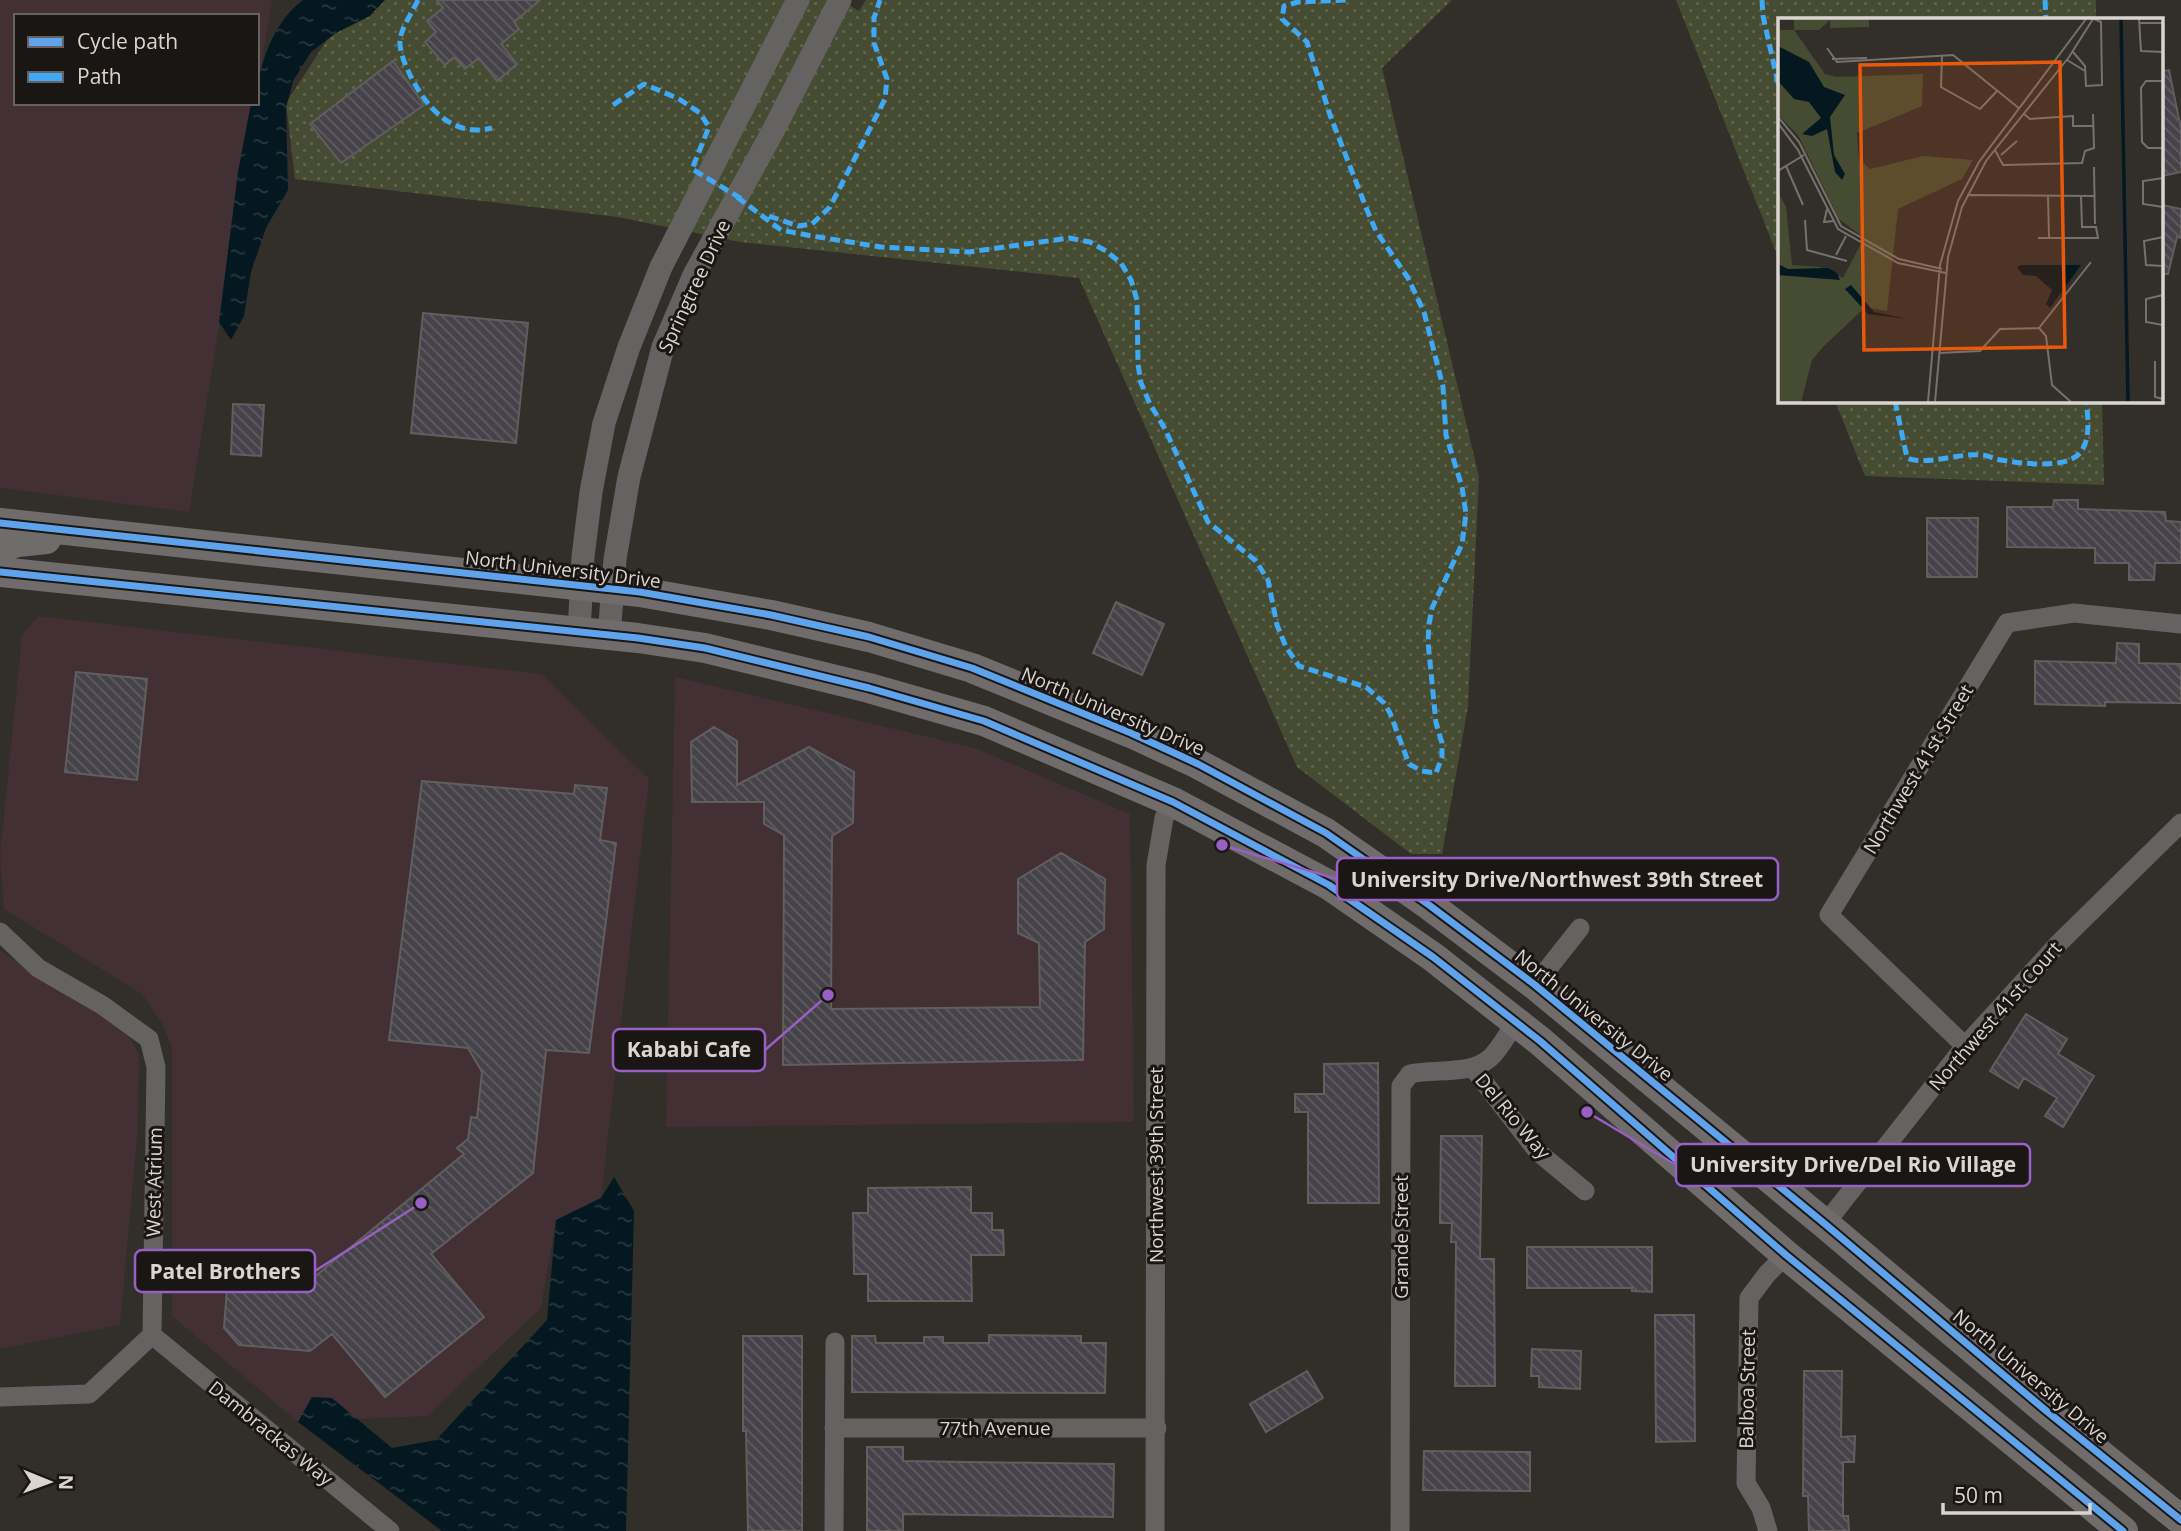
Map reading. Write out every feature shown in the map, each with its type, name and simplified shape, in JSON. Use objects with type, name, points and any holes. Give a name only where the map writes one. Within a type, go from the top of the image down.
[{"type":"main road","name":"North University Drive","points":[[0,523],[613,589],[771,615],[869,637],[972,668],[1131,733],[1207,768],[1326,833],[1528,979],[2181,1520]]},
{"type":"main road","points":[[102,534],[18,542],[0,567],[705,648],[869,688],[971,718],[1173,802],[1329,885],[1433,957],[1524,1028],[1786,1255],[2123,1531]]},
{"type":"main road","points":[[1445,968],[1465,968],[1495,991],[1528,979]]},
{"type":"main road","points":[[1524,1028],[1558,1022],[1583,1041],[1601,1040]]},
{"type":"street","name":"Springtree Drive","points":[[579,632],[591,492],[604,423],[629,347],[661,267],[798,0]]},
{"type":"street","name":"Springtree Drive","points":[[609,636],[629,477],[663,347],[694,275],[772,133],[840,0]]},
{"type":"street","name":"Northwest 41st Street","points":[[1965,1046],[1829,915],[2007,623],[2074,613],[2181,624]]},
{"type":"street","name":"Northwest 39th Street","points":[[1155,1531],[1156,864],[1164,818],[1173,802]]},
{"type":"street","name":"Northwest 41st Court","points":[[1825,1224],[1965,1046],[2058,944],[2181,823]]},
{"type":"street","points":[[1528,979],[1580,928]]},
{"type":"street","name":"West Atrium","points":[[0,932],[38,968],[102,1005],[149,1039],[156,1067],[152,1335]]},
{"type":"street","points":[[1473,1068],[1524,1028]]},
{"type":"street","name":"Del Rio Way","points":[[1473,1068],[1538,1152],[1585,1191]]},
{"type":"street","name":"Grande Street","points":[[1400,1531],[1401,1086],[1409,1074],[1424,1070],[1473,1068]]},
{"type":"street","name":"Balboa Street","points":[[1768,1531],[1761,1508],[1746,1483],[1749,1298],[1786,1255]]},
{"type":"street","points":[[0,1397],[89,1394],[152,1335]]},
{"type":"street","name":"Dambrackas Way","points":[[152,1335],[390,1531]]},
{"type":"street","points":[[834,1531],[835,1342]]},
{"type":"street","name":"77th Avenue","points":[[834,1428],[1157,1427]]},
{"type":"shaded area","points":[[0,0],[272,0],[259,78],[259,14],[14,14],[14,105],[255,105],[189,512],[0,488]]},
{"type":"shaded area","points":[[38,616],[541,674],[649,779],[601,1198],[556,1220],[541,1308],[427,1416],[298,1422],[172,1316],[172,1048],[163,1025],[142,994],[4,909],[0,855],[22,635]]},
{"type":"shaded area","points":[[675,677],[975,748],[1130,814],[1134,1122],[666,1127]]},
{"type":"shaded area","points":[[0,951],[127,1032],[139,1055],[138,1127],[120,1325],[0,1349]]},
{"type":"green space","points":[[309,0],[840,0],[859,11],[866,0],[1452,0],[1382,68],[1479,477],[1468,706],[1442,854],[1411,854],[1297,767],[1079,278],[740,242],[618,217],[295,179],[286,103],[327,40]]},
{"type":"green space","points":[[1676,0],[2096,0],[2096,18],[1778,18],[1778,257]]},
{"type":"green space","points":[[1835,402],[2102,402],[2104,485],[1865,476]]},
{"type":"water","points":[[303,0],[385,0],[370,16],[336,33],[311,52],[293,81],[286,108],[288,190],[266,228],[251,272],[244,316],[231,340],[219,322],[238,172],[251,105],[259,105],[259,82],[264,60],[275,33],[292,9]]},
{"type":"water","points":[[614,1177],[634,1211],[626,1531],[442,1531],[298,1422],[312,1397],[332,1398],[392,1448],[436,1440],[547,1320],[556,1220],[601,1198]]},
{"type":"building","points":[[437,0],[540,0],[514,22],[519,29],[501,44],[517,64],[497,81],[479,58],[465,69],[454,57],[445,65],[425,42],[436,32],[427,21],[443,8]]},
{"type":"building","points":[[393,61],[424,105],[341,163],[310,124]]},
{"type":"building","points":[[2169,70],[2181,129],[2181,172],[2164,176],[2164,71]]},
{"type":"building","points":[[2164,205],[2181,209],[2181,238],[2177,237],[2168,274],[2164,274]]},
{"type":"building","points":[[423,313],[528,323],[516,443],[411,433]]},
{"type":"building","points":[[233,404],[264,405],[261,456],[231,454]]},
{"type":"building","points":[[2054,500],[2078,500],[2078,509],[2165,512],[2166,521],[2181,522],[2181,563],[2155,563],[2154,580],[2129,580],[2129,563],[2095,563],[2095,548],[2007,547],[2007,507],[2053,507]]},
{"type":"building","points":[[1927,518],[1978,518],[1977,577],[1927,577]]},
{"type":"building","points":[[1116,602],[1164,624],[1142,675],[1093,653]]},
{"type":"building","points":[[2117,643],[2139,644],[2139,663],[2181,664],[2181,703],[2105,702],[2105,706],[2035,704],[2035,661],[2116,663]]},
{"type":"building","points":[[76,672],[147,679],[137,780],[65,772]]},
{"type":"building","points":[[714,727],[737,741],[737,785],[809,747],[854,772],[853,823],[832,836],[831,1009],[1040,1007],[1039,943],[1018,933],[1018,879],[1061,853],[1105,879],[1104,929],[1085,942],[1083,1060],[783,1065],[784,835],[764,824],[764,802],[692,802],[691,742]]},
{"type":"building","points":[[422,781],[574,794],[575,785],[607,788],[600,840],[616,843],[589,1053],[546,1050],[533,1173],[431,1254],[484,1317],[385,1397],[332,1334],[310,1351],[239,1345],[224,1328],[227,1288],[236,1283],[301,1288],[464,1154],[457,1148],[468,1139],[471,1117],[477,1118],[482,1072],[468,1048],[389,1040]]},
{"type":"building","points":[[2026,1014],[2067,1039],[2058,1054],[2094,1076],[2063,1127],[2045,1116],[2057,1098],[2024,1078],[2018,1088],[1990,1071]]},
{"type":"building","points":[[1378,1063],[1379,1203],[1308,1203],[1308,1112],[1295,1112],[1295,1094],[1324,1094],[1324,1064]]},
{"type":"building","points":[[1441,1136],[1482,1136],[1480,1259],[1494,1259],[1495,1386],[1455,1386],[1456,1242],[1451,1242],[1452,1223],[1440,1223]]},
{"type":"building","points":[[971,1187],[971,1213],[992,1213],[992,1230],[1003,1230],[1004,1255],[971,1255],[972,1301],[868,1301],[868,1274],[854,1274],[853,1213],[868,1213],[868,1188]]},
{"type":"building","points":[[1527,1247],[1652,1247],[1652,1292],[1632,1291],[1632,1288],[1527,1288]]},
{"type":"building","points":[[1655,1315],[1694,1315],[1695,1441],[1656,1442]]},
{"type":"building","points":[[989,1335],[1081,1336],[1081,1343],[1106,1343],[1105,1393],[852,1392],[852,1336],[875,1336],[876,1343],[924,1343],[924,1337],[943,1337],[943,1343],[989,1343]]},
{"type":"building","points":[[743,1336],[802,1336],[802,1531],[748,1531],[746,1431],[743,1431]]},
{"type":"building","points":[[1532,1349],[1581,1351],[1580,1389],[1539,1387],[1539,1376],[1531,1376]]},
{"type":"building","points":[[1307,1371],[1323,1398],[1266,1432],[1250,1404]]},
{"type":"building","points":[[1804,1371],[1842,1371],[1841,1437],[1855,1436],[1854,1462],[1843,1462],[1843,1516],[1848,1516],[1849,1531],[1809,1531],[1808,1496],[1803,1496]]},
{"type":"building","points":[[867,1447],[903,1447],[903,1461],[1114,1464],[1113,1517],[903,1514],[903,1531],[867,1531]]},
{"type":"building","points":[[1424,1451],[1530,1452],[1530,1491],[1423,1490]]},
{"type":"marked path","points":[[418,0],[400,40],[403,59],[417,89],[433,109],[453,124],[465,129],[492,128]]},
{"type":"marked path","points":[[769,216],[798,226],[812,224],[830,207],[885,99],[887,79],[874,43],[874,18],[880,0]]},
{"type":"marked path","points":[[737,197],[781,230],[812,236],[881,247],[969,252],[1069,238],[1090,242],[1121,263],[1131,280],[1137,300],[1141,383],[1208,522],[1256,561],[1268,580],[1277,625],[1286,647],[1299,666],[1366,687],[1384,703],[1390,713],[1409,764],[1422,771],[1436,773],[1442,757],[1442,743],[1436,723],[1428,642],[1429,624],[1432,608],[1462,544],[1466,514],[1462,487],[1446,435],[1443,387],[1424,312],[1408,278],[1376,231],[1330,115],[1307,42],[1282,19],[1284,6],[1298,2],[1347,0]]},
{"type":"marked path","points":[[1762,0],[1778,83]]},
{"type":"marked path","points":[[2045,0],[2046,18]]},
{"type":"marked path","points":[[613,105],[644,84],[679,99],[700,113],[709,127],[692,169],[745,201]]},
{"type":"marked path","points":[[1895,402],[1907,458],[1923,461],[1981,455],[2030,464],[2064,462],[2080,453],[2087,435],[2086,402]]},
{"type":"cycle path","points":[[0,523],[640,592],[771,615],[869,637],[972,668],[1131,733],[1198,764],[1326,833],[1429,905],[1535,985],[2181,1520]]},
{"type":"cycle path","points":[[0,572],[638,638],[705,648],[869,688],[984,721],[1173,802],[1329,885],[1433,957],[1540,1041],[1786,1255],[2123,1531]]},
{"type":"place","name":"University Drive/Northwest 39th Street","points":[[1222,845]]},
{"type":"place","name":"Kababi Cafe","points":[[828,995]]},
{"type":"place","name":"University Drive/Del Rio Village","points":[[1587,1112]]},
{"type":"place","name":"Patel Brothers","points":[[421,1203]]}]
